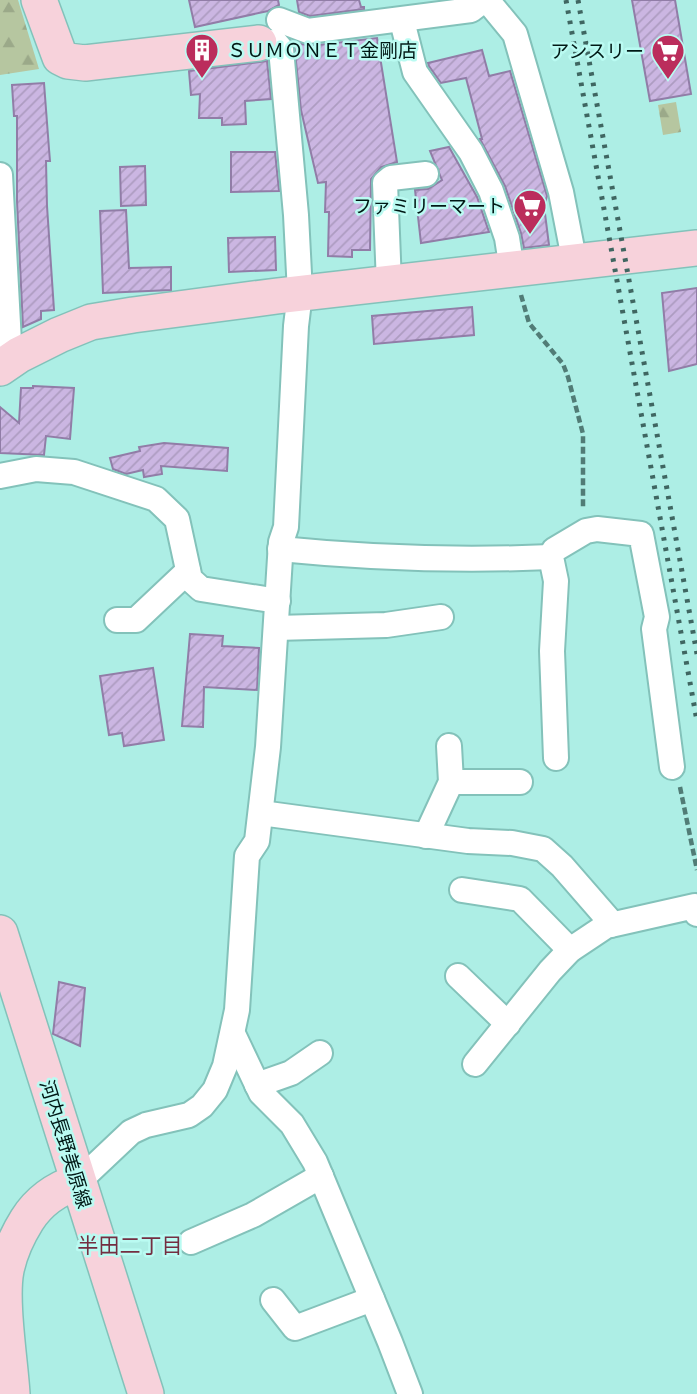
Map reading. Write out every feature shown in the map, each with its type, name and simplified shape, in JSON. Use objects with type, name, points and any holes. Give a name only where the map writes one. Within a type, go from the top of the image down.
[{"type":"street","points":[[39,0],[60,57],[85,63],[275,21],[308,31],[471,10],[485,0],[515,34],[561,192],[575,264]]},
{"type":"street","points":[[401,20],[415,72],[471,152],[491,191],[515,270]]},
{"type":"street","points":[[12,1394],[5,1272],[15,1240],[43,1200],[63,1186],[78,1182],[131,1132],[146,1125],[189,1115],[202,1107],[215,1090],[225,1066],[233,1034],[247,856],[257,841],[261,813],[281,549],[286,527],[300,293],[281,49],[275,42],[275,21]]},
{"type":"street","points":[[389,284],[385,183],[391,178],[426,174]]},
{"type":"street","points":[[0,175],[5,365],[59,335],[91,322],[300,293],[575,264],[697,248]]},
{"type":"street","points":[[0,476],[36,469],[74,472],[156,499],[177,519],[190,579],[201,589],[278,601]]},
{"type":"street","points":[[556,758],[552,651],[556,581],[551,557],[554,550],[586,531],[597,529],[641,534],[657,617],[654,629],[672,767]]},
{"type":"street","points":[[281,549],[464,560],[551,557]]},
{"type":"street","points":[[117,620],[136,620],[188,571]]},
{"type":"street","points":[[276,628],[386,625],[441,617]]},
{"type":"street","points":[[426,836],[451,782],[449,746]]},
{"type":"street","points":[[451,782],[520,782]]},
{"type":"street","points":[[261,813],[543,849],[562,866],[611,925]]},
{"type":"street","points":[[462,890],[520,899],[570,950]]},
{"type":"street","points":[[475,1064],[570,950],[606,926],[695,906],[697,914]]},
{"type":"street","name":"河内長野美原線","points":[[0,933],[146,1394]]},
{"type":"street","points":[[458,976],[508,1024]]},
{"type":"street","points":[[233,1034],[261,1093],[292,1124],[321,1176],[410,1394]]},
{"type":"street","points":[[257,1085],[291,1073],[320,1053]]},
{"type":"street","points":[[191,1242],[253,1215],[321,1176]]},
{"type":"street","points":[[273,1300],[295,1328],[372,1299]]},
{"type":"path","points":[[515,270],[529,323],[563,364],[568,377],[583,434],[582,506],[594,520],[597,529]]},
{"type":"path","points":[[672,767],[676,773],[697,870]]},
{"type":"green space","points":[[0,0],[18,0],[39,69],[0,75]]},
{"type":"green space","points":[[676,102],[681,132],[663,135],[658,105]]},
{"type":"building","points":[[189,0],[278,0],[279,5],[268,11],[195,27]]},
{"type":"building","points":[[297,0],[359,0],[364,9],[310,16],[299,12]]},
{"type":"building","points":[[632,0],[675,0],[691,94],[650,101]]},
{"type":"building","points":[[377,38],[397,162],[381,167],[371,179],[370,250],[352,250],[352,257],[328,256],[329,212],[325,212],[326,182],[318,183],[301,110],[294,42],[310,46]]},
{"type":"building","points":[[482,50],[489,76],[510,71],[547,196],[544,206],[549,245],[524,248],[505,186],[480,139],[466,78],[441,83],[428,63]]},
{"type":"building","points":[[267,61],[271,99],[245,101],[246,124],[222,125],[222,118],[199,118],[200,94],[191,95],[189,71]]},
{"type":"building","points":[[44,83],[50,161],[46,161],[47,206],[54,310],[41,311],[41,319],[23,327],[17,201],[17,116],[14,116],[12,85]]},
{"type":"building","points":[[449,147],[477,197],[489,232],[421,243],[415,190],[428,189],[442,180],[430,151]]},
{"type":"building","points":[[231,152],[275,152],[279,191],[231,192]]},
{"type":"building","points":[[145,166],[146,205],[121,206],[120,167]]},
{"type":"building","points":[[126,210],[129,268],[171,267],[171,290],[103,293],[100,211]]},
{"type":"building","points":[[275,237],[276,270],[229,272],[228,238]]},
{"type":"building","points":[[697,288],[697,364],[669,371],[662,293]]},
{"type":"building","points":[[472,307],[474,335],[374,344],[372,316]]},
{"type":"building","points":[[21,388],[74,388],[70,439],[46,436],[44,455],[0,453],[0,407],[19,423]]},
{"type":"building","points":[[164,443],[228,448],[227,471],[161,466],[162,474],[144,477],[143,470],[126,474],[113,469],[110,458],[140,451],[139,447]]},
{"type":"building","points":[[190,634],[223,636],[222,646],[259,648],[257,690],[204,687],[203,727],[182,726]]},
{"type":"building","points":[[153,668],[164,740],[124,746],[122,733],[109,735],[100,676]]},
{"type":"building","points":[[59,982],[85,988],[80,1046],[53,1034]]},
{"type":"railway","points":[[566,0],[697,721]]},
{"type":"railway","points":[[578,0],[697,654]]},
{"type":"place","name":"ＳＵＭＯＮＥＴ金剛店","points":[[202,80]]},
{"type":"place","name":"アンスリー","points":[[668,81]]},
{"type":"place","name":"ファミリーマート","points":[[530,236]]},
{"type":"district","name":"半田二丁目","points":[[130,1245]]}]
